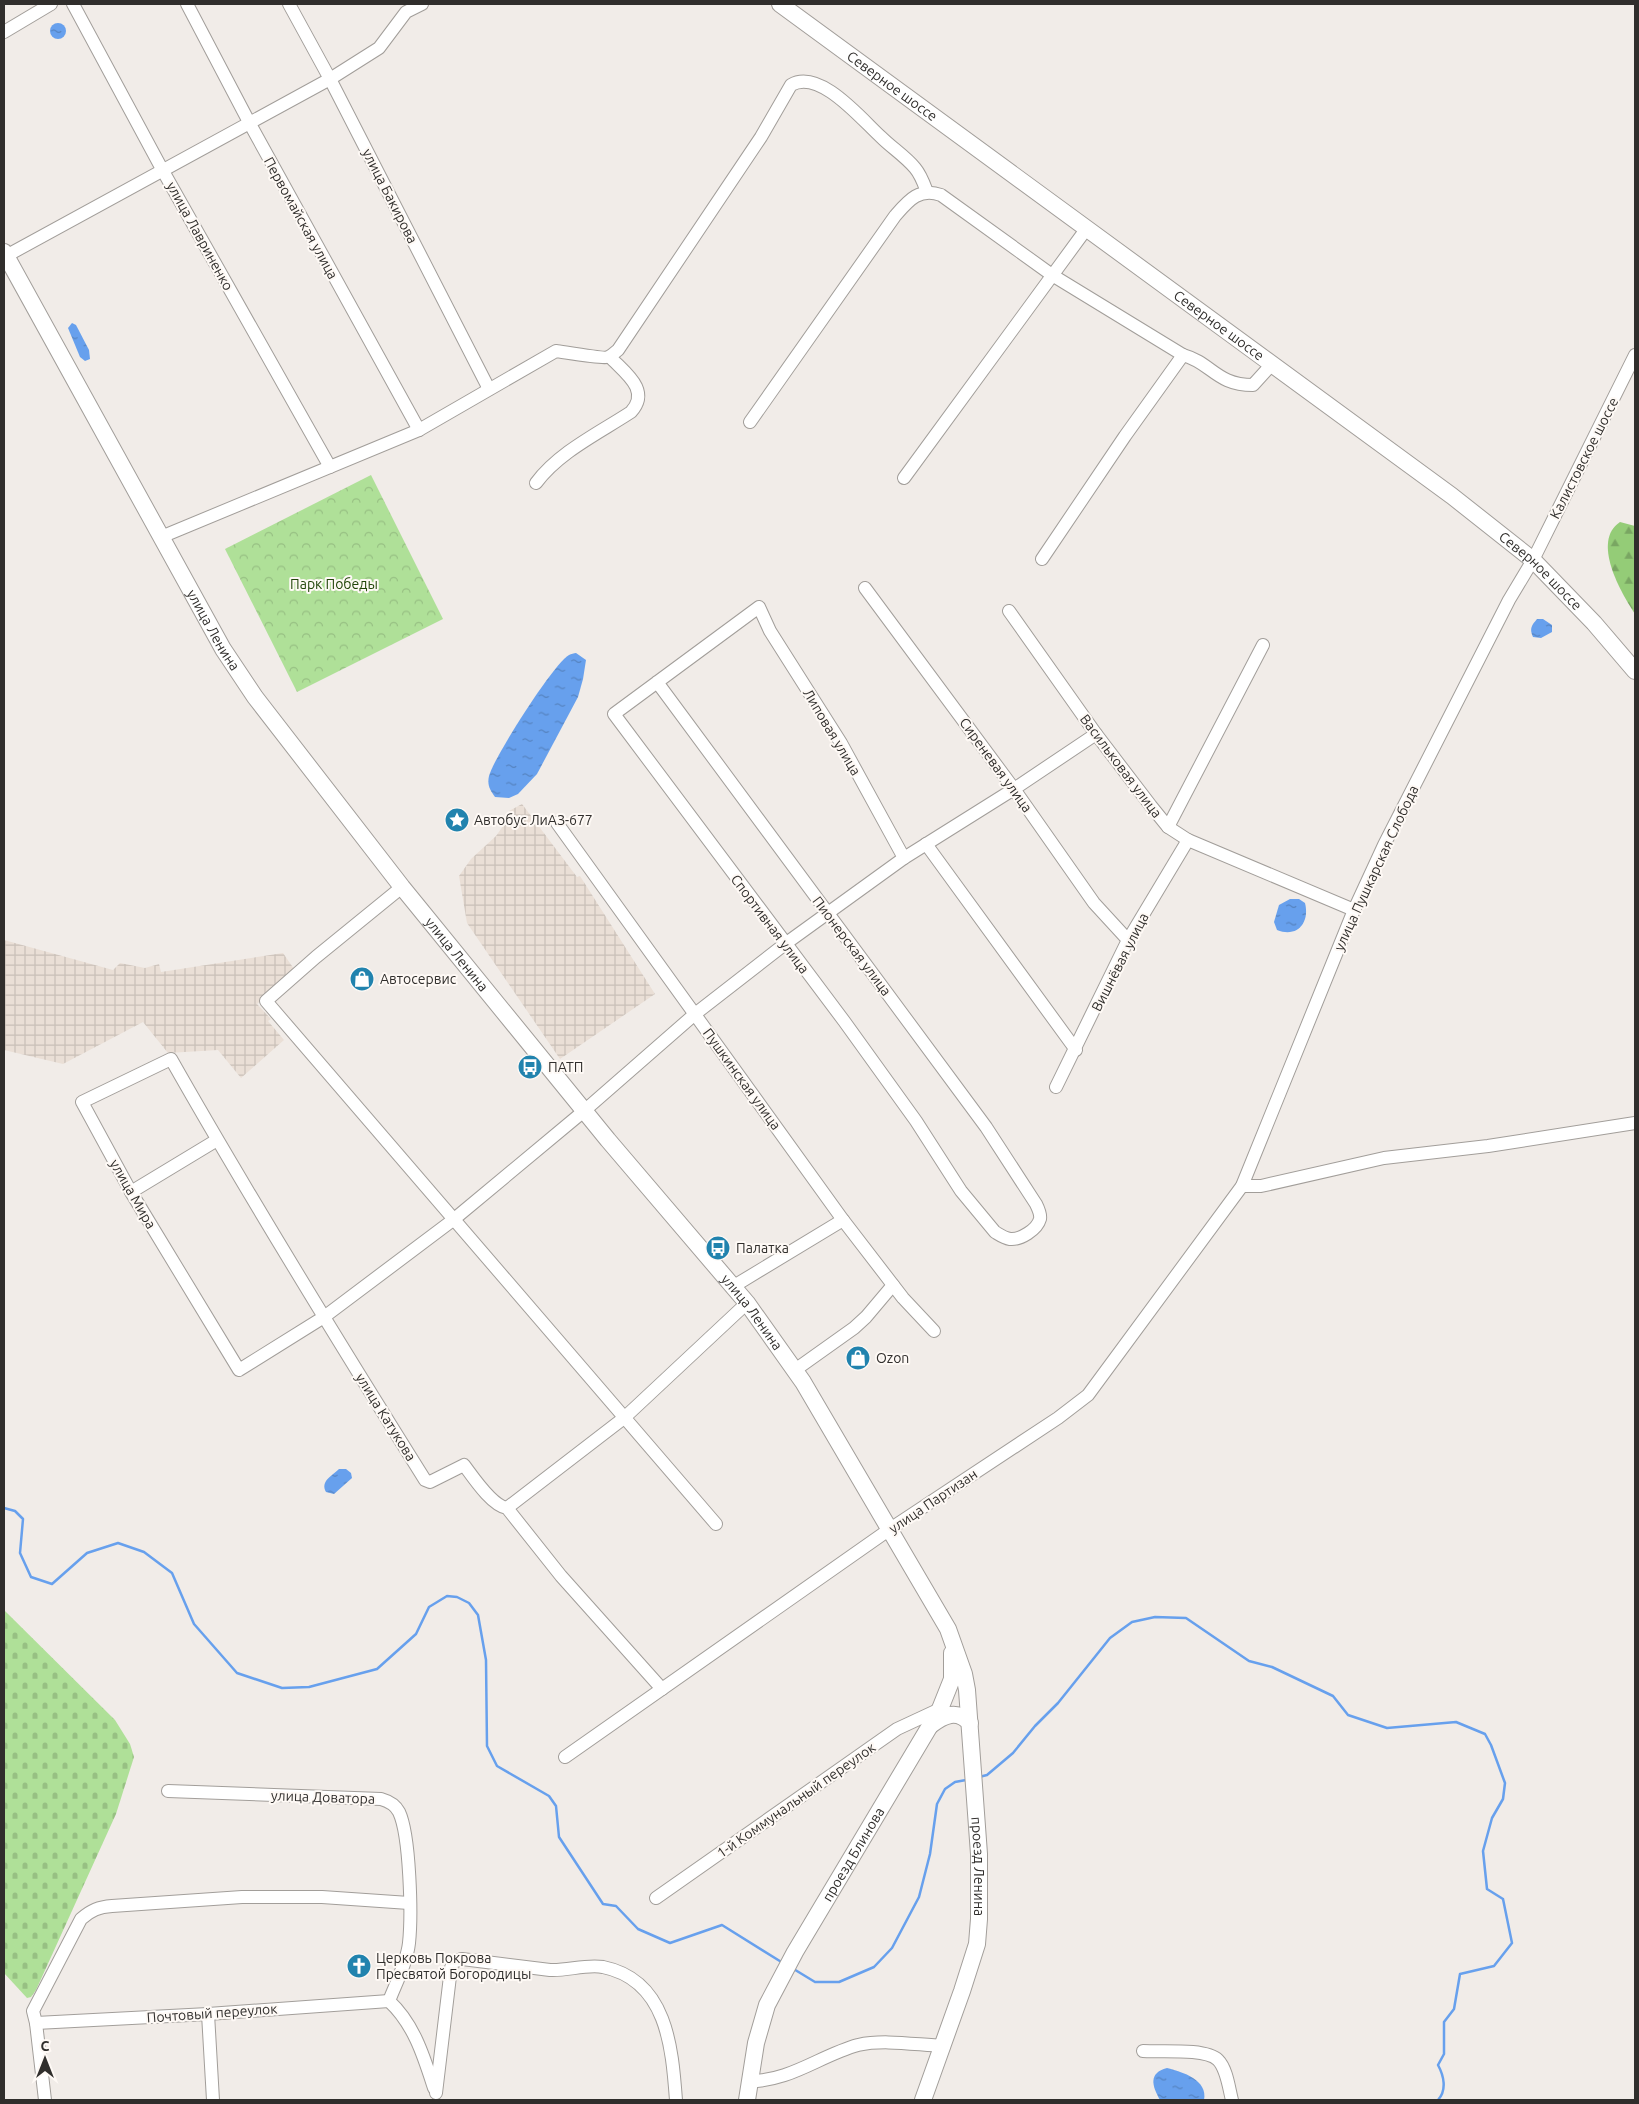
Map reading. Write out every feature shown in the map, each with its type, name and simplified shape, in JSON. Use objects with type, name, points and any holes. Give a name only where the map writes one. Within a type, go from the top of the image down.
[{"type":"main road","name":"Северное шоссе","points":[[780,4],[1452,496],[1533,560],[1594,623],[1635,671]]},
{"type":"main road","name":"улица Ленина","points":[[5,254],[223,649],[254,697],[402,887],[584,1111],[747,1303],[795,1370],[948,1629]]},
{"type":"main road","name":"проезд Блинова","points":[[747,2100],[749,2081],[767,2005],[795,1952],[940,1709],[953,1673],[953,1656],[948,1629]]},
{"type":"main road","name":"проезд Ленина","points":[[923,2100],[944,2046],[976,1944],[978,1927],[979,1854],[970,1723],[964,1674],[948,1629]]},
{"type":"main road","points":[[928,1727],[946,1715],[960,1715],[970,1723]]},
{"type":"street","name":"улица Лавриненко","points":[[74,4],[163,171],[330,467]]},
{"type":"street","name":"Первомайская улица","points":[[187,4],[250,124],[419,430]]},
{"type":"street","name":"улица Бакирова","points":[[289,4],[330,78],[490,389]]},
{"type":"street","points":[[5,254],[250,124],[330,78],[378,48],[404,8],[422,4]]},
{"type":"street","points":[[4,32],[46,5]]},
{"type":"street","points":[[161,537],[419,430],[556,351],[580,353],[603,358],[610,357],[618,350],[761,137],[791,85],[798,80],[813,82],[853,108],[871,128],[916,170],[927,192]]},
{"type":"street","points":[[750,422],[895,216],[909,200],[918,194],[927,192],[941,196],[1052,275],[1183,355],[1194,358],[1228,382],[1253,385],[1272,364]]},
{"type":"street","points":[[904,478],[1087,228]]},
{"type":"street","points":[[1042,559],[1125,436],[1183,355]]},
{"type":"street","name":"Калистовское шоссе","points":[[1533,560],[1635,355]]},
{"type":"street","points":[[536,484],[540,477],[572,450],[624,417],[638,404],[640,396],[637,386],[610,357]]},
{"type":"street","name":"улица Пушкарская Слобода","points":[[1242,1186],[1354,910],[1412,789],[1509,600],[1533,560]]},
{"type":"street","name":"Сиреневая улица","points":[[865,588],[1014,790],[1094,903],[1128,940]]},
{"type":"street","name":"Спортивная улица","points":[[759,607],[614,714],[916,1121],[961,1191],[995,1232],[1002,1237],[1011,1239],[1022,1236],[1033,1229],[1040,1221],[1040,1214]]},
{"type":"street","name":"Липовая улица","points":[[759,607],[770,632],[841,743],[904,858]]},
{"type":"street","name":"Васильковая улица","points":[[1009,612],[1096,734],[1168,827],[1188,840],[1354,910]]},
{"type":"street","points":[[1168,827],[1263,645]]},
{"type":"street","name":"Пионерская улица","points":[[656,682],[986,1127],[1036,1204],[1040,1214]]},
{"type":"street","points":[[324,1317],[453,1220],[584,1111],[695,1014],[785,944],[904,858],[1014,790],[1096,734]]},
{"type":"street","name":"Пушкинская улица","points":[[556,823],[843,1220],[893,1284],[934,1331]]},
{"type":"street","name":"Вишнёвая улица","points":[[1056,1087],[1076,1050],[1128,940],[1188,840]]},
{"type":"street","points":[[926,844],[1076,1050]]},
{"type":"street","points":[[402,887],[316,957],[266,1001],[716,1524]]},
{"type":"street","name":"улица Катукова","points":[[171,1058],[217,1140],[425,1480],[430,1482],[464,1465],[493,1500],[501,1507],[507,1508],[560,1576],[662,1689]]},
{"type":"street","name":"улица Мира","points":[[171,1058],[82,1102],[131,1192],[239,1370],[324,1317]]},
{"type":"street","points":[[1242,1186],[1261,1186],[1384,1158],[1488,1146],[1635,1123]]},
{"type":"street","points":[[131,1192],[217,1140]]},
{"type":"street","name":"улица Партизан","points":[[565,1757],[890,1529],[1058,1418],[1088,1395],[1242,1186]]},
{"type":"street","points":[[734,1286],[843,1220]]},
{"type":"street","points":[[795,1370],[854,1328],[866,1317],[893,1284]]},
{"type":"street","points":[[507,1508],[624,1418],[747,1303]]},
{"type":"street","name":"1-й Коммунальный переулок","points":[[656,1898],[897,1729],[940,1709]]},
{"type":"street","name":"улица Доватора","points":[[168,1791],[381,1799],[388,1801],[398,1811],[402,1821],[408,1859],[409,1903],[409,1942],[389,2001]]},
{"type":"street","points":[[45,2100],[36,2023],[32,2011],[81,1919],[89,1911],[100,1907],[242,1897],[322,1897],[409,1903]]},
{"type":"street","points":[[436,2096],[451,1968],[453,1962],[462,1959],[564,1971],[601,1967],[626,1976],[648,1991],[662,2014],[676,2100]]},
{"type":"street","points":[[389,2001],[399,2010],[422,2051],[436,2096]]},
{"type":"street","name":"Почтовый переулок","points":[[36,2023],[208,2014],[389,2001]]},
{"type":"street","points":[[208,2014],[213,2100]]},
{"type":"street","points":[[749,2081],[766,2081],[784,2076],[824,2057],[860,2045],[883,2043],[944,2046]]},
{"type":"street","points":[[1142,2051],[1198,2053],[1212,2056],[1222,2066],[1232,2100]]},
{"type":"shaded area","points":[[522,804],[577,877],[580,876],[655,994],[560,1059],[467,923],[459,876],[471,859],[496,836],[503,826],[509,811]]},
{"type":"shaded area","points":[[4,940],[113,970],[120,963],[145,968],[159,964],[161,972],[283,953],[294,969],[257,1004],[271,1019],[268,1021],[284,1040],[241,1078],[218,1050],[168,1053],[143,1022],[63,1064],[4,1050]]},
{"type":"green space","name":"Парк Победы","points":[[371,475],[443,619],[297,692],[225,549]]},
{"type":"green space","points":[[1620,522],[1635,526],[1635,614],[1616,581],[1608,554],[1608,541],[1612,531]]},
{"type":"green space","points":[[4,1610],[115,1720],[130,1744],[134,1757],[116,1814],[36,1990],[31,1997],[27,1998],[4,1973]]},
{"type":"water","points":[[55,23],[61,23],[66,28],[64,37],[55,39],[50,34],[50,28]]},
{"type":"water","points":[[72,323],[76,325],[89,350],[90,359],[85,361],[80,357],[68,328]]},
{"type":"water","points":[[1537,619],[1543,619],[1552,625],[1552,632],[1541,638],[1533,637],[1531,631]]},
{"type":"water","points":[[576,653],[586,660],[578,697],[537,774],[518,794],[509,798],[495,797],[489,787],[488,779],[502,750],[538,692],[561,662],[569,655]]},
{"type":"water","points":[[1290,899],[1299,899],[1305,903],[1306,917],[1304,922],[1300,927],[1291,932],[1277,930],[1274,922],[1279,905]]},
{"type":"water","points":[[339,1469],[346,1469],[351,1473],[352,1478],[334,1494],[326,1492],[326,1482]]},
{"type":"water","points":[[1167,2068],[1187,2075],[1198,2082],[1204,2093],[1204,2100],[1160,2100],[1153,2081],[1157,2073]]},
{"type":"waterway","points":[[4,1508],[15,1511],[23,1519],[20,1553],[31,1577],[52,1584],[87,1553],[118,1543],[144,1552],[172,1573],[194,1624],[237,1673],[282,1688],[309,1687],[377,1669],[416,1634],[429,1607],[447,1596],[457,1597],[469,1603],[478,1615],[486,1660],[487,1746],[497,1766],[549,1796],[556,1806],[559,1837],[603,1904],[616,1906],[638,1929],[670,1943],[722,1925],[783,1963]]},
{"type":"waterway","points":[[979,1777],[987,1775],[1013,1753],[1035,1726],[1058,1703],[1110,1638],[1132,1622],[1155,1617],[1186,1618],[1249,1661],[1272,1667],[1333,1696],[1348,1715],[1387,1728],[1456,1722],[1485,1734],[1505,1783],[1503,1799],[1492,1818],[1483,1851],[1487,1889],[1503,1899],[1512,1943],[1494,1966],[1460,1974],[1454,2009],[1444,2022],[1444,2054],[1438,2065],[1444,2087],[1438,2100]]},
{"type":"waterway","points":[[792,1968],[815,1982],[839,1982],[874,1967],[892,1948],[919,1897],[930,1854],[937,1804],[945,1789],[955,1782],[966,1780]]},
{"type":"place","name":"Автобус ЛиАЗ-677","points":[[457,820]]},
{"type":"place","name":"Автосервис","points":[[362,979]]},
{"type":"place","name":"ПАТП","points":[[530,1067]]},
{"type":"place","name":"Палатка","points":[[718,1248]]},
{"type":"place","name":"Ozon","points":[[858,1358]]},
{"type":"place","name":"Церковь Покрова Пресвятой Богородицы","points":[[359,1966]]}]
